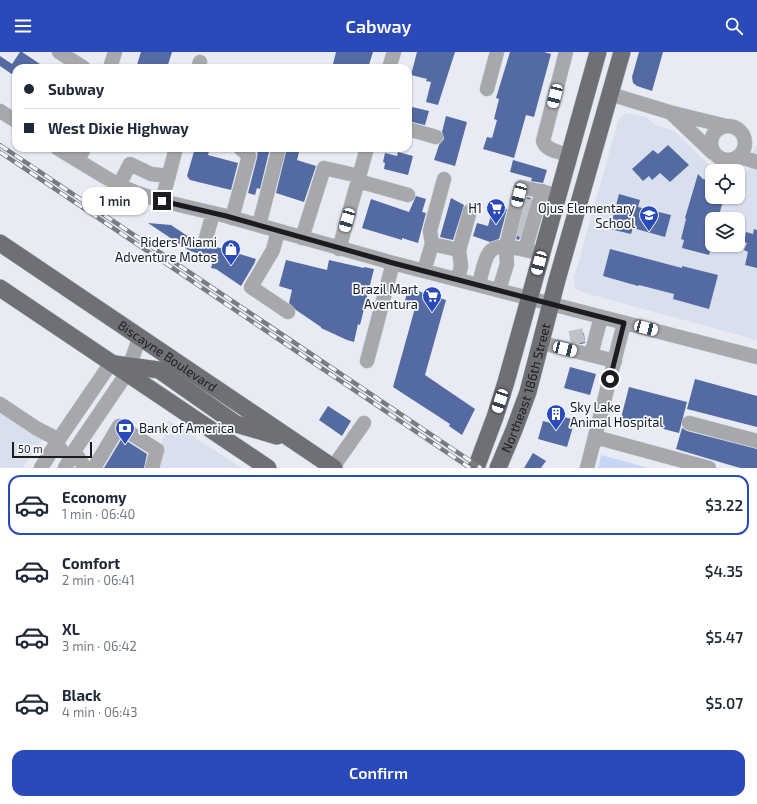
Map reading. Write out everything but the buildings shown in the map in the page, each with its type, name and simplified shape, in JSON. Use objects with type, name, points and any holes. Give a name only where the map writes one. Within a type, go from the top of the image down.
[{"type":"main road","name":"Northeast 186th Street","points":[[476,468],[500,401],[529,298],[534,252],[550,193],[569,155],[598,52]]},
{"type":"main road","points":[[598,52],[603,84],[607,92],[610,94]]},
{"type":"main road","name":"Northeast 186th Street","points":[[498,468],[524,404],[622,52]]},
{"type":"main road","name":"Biscayne Boulevard","points":[[0,244],[140,336],[334,468]]},
{"type":"main road","points":[[0,288],[111,363],[128,369],[268,468]]},
{"type":"main road","points":[[128,369],[160,370],[236,424],[295,442]]},
{"type":"street","points":[[59,52],[78,64]]},
{"type":"street","points":[[111,64],[115,52]]},
{"type":"street","points":[[390,64],[394,52]]},
{"type":"street","points":[[487,89],[497,52]]},
{"type":"street","points":[[566,52],[543,141],[547,148],[569,155]]},
{"type":"street","points":[[610,94],[669,112],[737,128],[744,136],[745,147],[740,157],[729,161],[718,157],[669,112]]},
{"type":"street","points":[[0,111],[12,118]]},
{"type":"street","points":[[713,153],[711,147],[712,136],[721,127],[726,126]]},
{"type":"street","points":[[412,131],[436,137]]},
{"type":"street","points":[[63,152],[119,185],[137,193],[162,201],[232,218],[339,249],[757,357]]},
{"type":"street","points":[[78,161],[82,152]]},
{"type":"street","points":[[162,201],[175,152]]},
{"type":"street","points":[[232,218],[249,156],[244,152]]},
{"type":"street","points":[[259,226],[278,152]]},
{"type":"street","points":[[339,249],[366,152]]},
{"type":"street","points":[[740,157],[757,162]]},
{"type":"street","points":[[119,185],[130,164],[152,174],[169,176]]},
{"type":"street","points":[[302,238],[306,220],[324,168],[408,195]]},
{"type":"street","points":[[424,271],[432,244],[430,231],[444,179]]},
{"type":"street","points":[[479,285],[488,253],[493,248],[506,246],[534,252],[525,218],[521,187],[550,193]]},
{"type":"street","points":[[500,290],[507,264],[506,246],[525,218],[550,193]]},
{"type":"street","points":[[458,280],[461,266],[459,250],[470,211]]},
{"type":"street","points":[[206,238],[213,213]]},
{"type":"street","points":[[278,231],[273,250],[251,287],[288,312]]},
{"type":"street","points":[[432,244],[459,250]]},
{"type":"street","points":[[367,361],[393,263]]},
{"type":"street","points":[[591,355],[589,337],[601,316]]},
{"type":"street","points":[[587,468],[624,323]]},
{"type":"street","points":[[65,468],[128,369],[140,336]]},
{"type":"street","points":[[542,343],[568,342],[591,355],[614,361]]},
{"type":"street","points":[[45,462],[111,363]]},
{"type":"street","points":[[0,404],[36,428],[53,436],[61,451],[62,461],[60,468]]},
{"type":"street","points":[[334,468],[364,423]]},
{"type":"street","points":[[689,423],[757,441]]},
{"type":"street","points":[[94,468],[119,426],[157,450],[152,468]]},
{"type":"street","points":[[36,428],[45,462]]},
{"type":"street","points":[[595,437],[681,464],[708,468]]},
{"type":"street","points":[[74,452],[85,468]]},
{"type":"shaded area","name":"Ojus Elementary School","points":[[627,113],[647,117],[655,125],[674,131],[708,164],[705,164],[705,204],[745,204],[745,170],[748,171],[755,145],[757,146],[757,340],[581,292],[575,288],[574,278],[620,117]]},
{"type":"shaded area","points":[[0,405],[44,437],[23,468],[0,468]]},
{"type":"shaded area","points":[[168,420],[242,468],[154,468]]},
{"type":"shaded area","points":[[601,455],[649,468],[598,468]]},
{"type":"tunnel","points":[[524,205],[535,208]]},
{"type":"tunnel","points":[[521,217],[532,220]]},
{"type":"tunnel","points":[[518,229],[528,232]]},
{"type":"tunnel","points":[[570,338],[584,335]]},
{"type":"railway","points":[[0,145],[481,468]]},
{"type":"railway","points":[[0,152],[470,468]]},
{"type":"place","name":"H1","points":[[496,225]]},
{"type":"place","name":"Ojus Elementary School","points":[[649,232]]},
{"type":"place","name":"Riders Miami Adventure Motos","points":[[231,266]]},
{"type":"place","name":"Brazil Mart Aventura","points":[[432,313]]},
{"type":"place","name":"Sky Lake Animal Hospital","points":[[556,431]]},
{"type":"place","name":"Bank of America","points":[[125,445]]},
{"type":"route","points":[[162,201],[226,216],[339,249],[552,303],[624,323],[610,379]]}]
